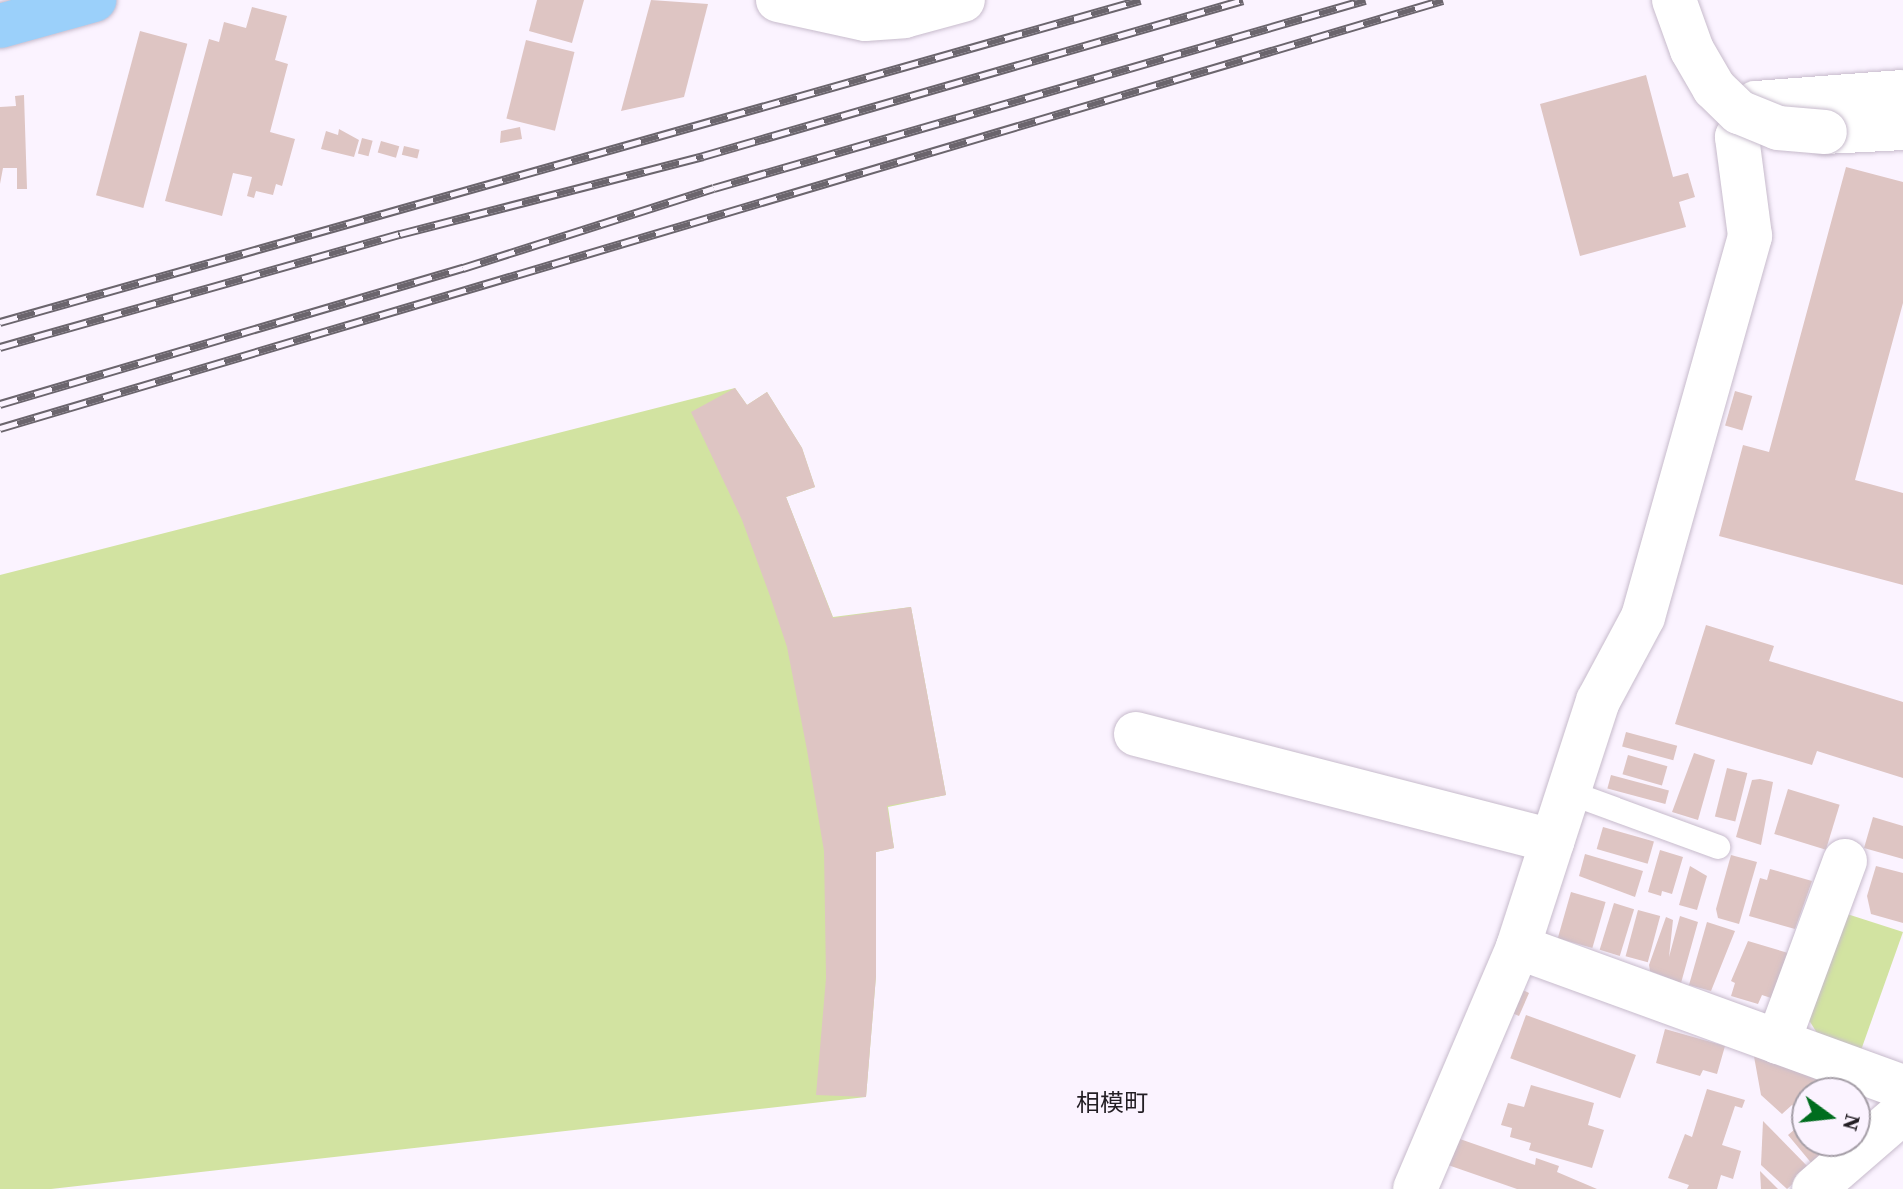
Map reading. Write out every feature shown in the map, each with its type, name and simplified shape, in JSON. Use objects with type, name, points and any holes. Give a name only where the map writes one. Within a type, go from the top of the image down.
[{"type":"highway","points":[[0,26],[94,0]]},
{"type":"street","points":[[778,0],[865,19],[904,16],[963,0]]},
{"type":"street","points":[[1674,0],[1692,50],[1714,88],[1739,112],[1778,128],[1825,132],[1903,128]]},
{"type":"street","points":[[1415,1189],[1518,947],[1598,701],[1643,617],[1750,236],[1737,137],[1756,103],[1903,92]]},
{"type":"street","points":[[1136,734],[1552,841]]},
{"type":"street","points":[[1778,1042],[1845,861]]},
{"type":"street","points":[[1518,947],[1903,1087]]},
{"type":"street","points":[[1814,1189],[1903,1112]]},
{"type":"lane","points":[[1568,792],[1718,847]]},
{"type":"green space","points":[[735,388],[747,405],[767,392],[802,448],[815,487],[786,497],[833,617],[911,607],[946,795],[888,807],[894,848],[876,852],[876,976],[866,1097],[51,1189],[0,1189],[0,575]]},
{"type":"green space","points":[[1844,913],[1903,932],[1860,1053],[1822,1041],[1807,1017]]},
{"type":"building","points":[[537,0],[584,0],[572,43],[529,31]]},
{"type":"building","points":[[651,0],[708,4],[684,97],[621,111]]},
{"type":"building","points":[[252,7],[287,16],[275,60],[288,64],[270,132],[295,139],[282,186],[276,184],[273,195],[256,191],[254,198],[247,196],[252,177],[233,173],[222,216],[165,201],[209,39],[219,42],[224,22],[246,28]]},
{"type":"building","points":[[140,31],[187,44],[143,208],[96,195]]},
{"type":"building","points":[[526,40],[575,52],[555,131],[506,119]]},
{"type":"building","points":[[1646,75],[1673,177],[1688,173],[1695,197],[1679,202],[1686,227],[1580,256],[1540,104]]},
{"type":"building","points":[[24,95],[27,189],[17,189],[17,168],[3,168],[0,184],[0,107],[16,106],[15,96]]},
{"type":"building","points":[[520,127],[522,139],[500,143],[501,131]]},
{"type":"building","points":[[339,129],[359,140],[354,157],[321,149],[326,131],[338,135]]},
{"type":"building","points":[[362,138],[373,141],[368,156],[358,153]]},
{"type":"building","points":[[381,141],[399,146],[396,158],[378,153]]},
{"type":"building","points":[[404,146],[420,150],[417,159],[402,155]]},
{"type":"building","points":[[1846,167],[1903,182],[1903,303],[1855,480],[1903,493],[1903,585],[1719,536],[1743,445],[1769,452]]},
{"type":"building","points":[[735,388],[747,405],[767,392],[802,448],[815,487],[786,497],[833,618],[911,607],[946,795],[887,806],[894,848],[876,852],[876,976],[866,1097],[816,1095],[826,978],[824,851],[807,750],[787,647],[770,596],[742,520],[691,412]]},
{"type":"building","points":[[1735,391],[1752,396],[1742,431],[1725,426]]},
{"type":"building","points":[[1706,625],[1774,646],[1769,661],[1903,702],[1903,778],[1817,751],[1812,765],[1675,724]]},
{"type":"building","points":[[1626,732],[1677,746],[1673,760],[1622,746]]},
{"type":"building","points":[[1694,753],[1715,760],[1698,820],[1672,812]]},
{"type":"building","points":[[1628,755],[1667,766],[1662,786],[1622,774]]},
{"type":"building","points":[[1727,768],[1747,773],[1735,822],[1715,817]]},
{"type":"building","points":[[1611,775],[1669,791],[1665,804],[1607,789]]},
{"type":"building","points":[[1752,780],[1773,782],[1761,845],[1736,837]]},
{"type":"building","points":[[1788,789],[1840,805],[1826,850],[1774,834]]},
{"type":"building","points":[[1873,817],[1903,826],[1903,859],[1864,848]]},
{"type":"building","points":[[1603,827],[1654,842],[1648,864],[1597,849]]},
{"type":"building","points":[[1660,850],[1683,857],[1672,894],[1662,891],[1661,896],[1648,892]]},
{"type":"building","points":[[1585,854],[1643,871],[1635,897],[1579,876]]},
{"type":"building","points":[[1731,855],[1757,862],[1739,924],[1718,918],[1716,909]]},
{"type":"building","points":[[1690,866],[1707,876],[1697,910],[1679,905]]},
{"type":"building","points":[[1876,866],[1903,873],[1903,923],[1871,914],[1867,896]]},
{"type":"building","points":[[1770,869],[1812,881],[1795,929],[1749,916],[1760,878],[1767,880]]},
{"type":"building","points":[[1571,892],[1606,902],[1592,948],[1558,938]]},
{"type":"building","points":[[1614,903],[1634,909],[1620,956],[1600,950]]},
{"type":"building","points":[[1638,910],[1660,916],[1648,962],[1626,956]]},
{"type":"building","points":[[1680,916],[1698,922],[1681,983],[1650,971],[1649,965],[1666,917],[1673,920],[1669,957]]},
{"type":"building","points":[[1707,922],[1735,931],[1711,991],[1689,985]]},
{"type":"building","points":[[1748,941],[1788,953],[1774,999],[1762,995],[1758,1004],[1731,996],[1735,983],[1731,981]]},
{"type":"building","points":[[1521,989],[1529,993],[1519,1016],[1512,1013]]},
{"type":"building","points":[[1526,1015],[1636,1055],[1620,1098],[1510,1058]]},
{"type":"building","points":[[1665,1029],[1725,1046],[1717,1074],[1703,1070],[1700,1076],[1656,1063]]},
{"type":"building","points":[[1753,1051],[1816,1077],[1791,1077],[1791,1106],[1782,1114],[1761,1095]]},
{"type":"building","points":[[1531,1085],[1594,1103],[1588,1125],[1604,1130],[1592,1168],[1529,1150],[1531,1143],[1510,1137],[1512,1128],[1501,1125],[1508,1103],[1524,1107]]},
{"type":"building","points":[[1707,1089],[1745,1100],[1742,1108],[1735,1106],[1722,1145],[1741,1151],[1733,1179],[1721,1175],[1717,1189],[1687,1189],[1689,1185],[1668,1178],[1685,1134],[1692,1137]]},
{"type":"building","points":[[1763,1121],[1791,1150],[1791,1157],[1798,1157],[1810,1169],[1787,1189],[1761,1165]]},
{"type":"building","points":[[1457,1138],[1535,1165],[1536,1158],[1559,1166],[1557,1172],[1597,1189],[1517,1189],[1448,1165]]},
{"type":"building","points":[[1806,1157],[1823,1157],[1813,1165]]},
{"type":"building","points":[[1760,1171],[1778,1189],[1761,1189]]},
{"type":"railway","points":[[0,322],[1140,0]]},
{"type":"railway","points":[[0,347],[400,234],[703,156],[1243,0]]},
{"type":"railway","points":[[0,404],[463,268],[714,188],[1365,0]]},
{"type":"railway","points":[[0,428],[1443,0]]},
{"type":"district","name":"相模町","points":[[1112,1103]]}]
